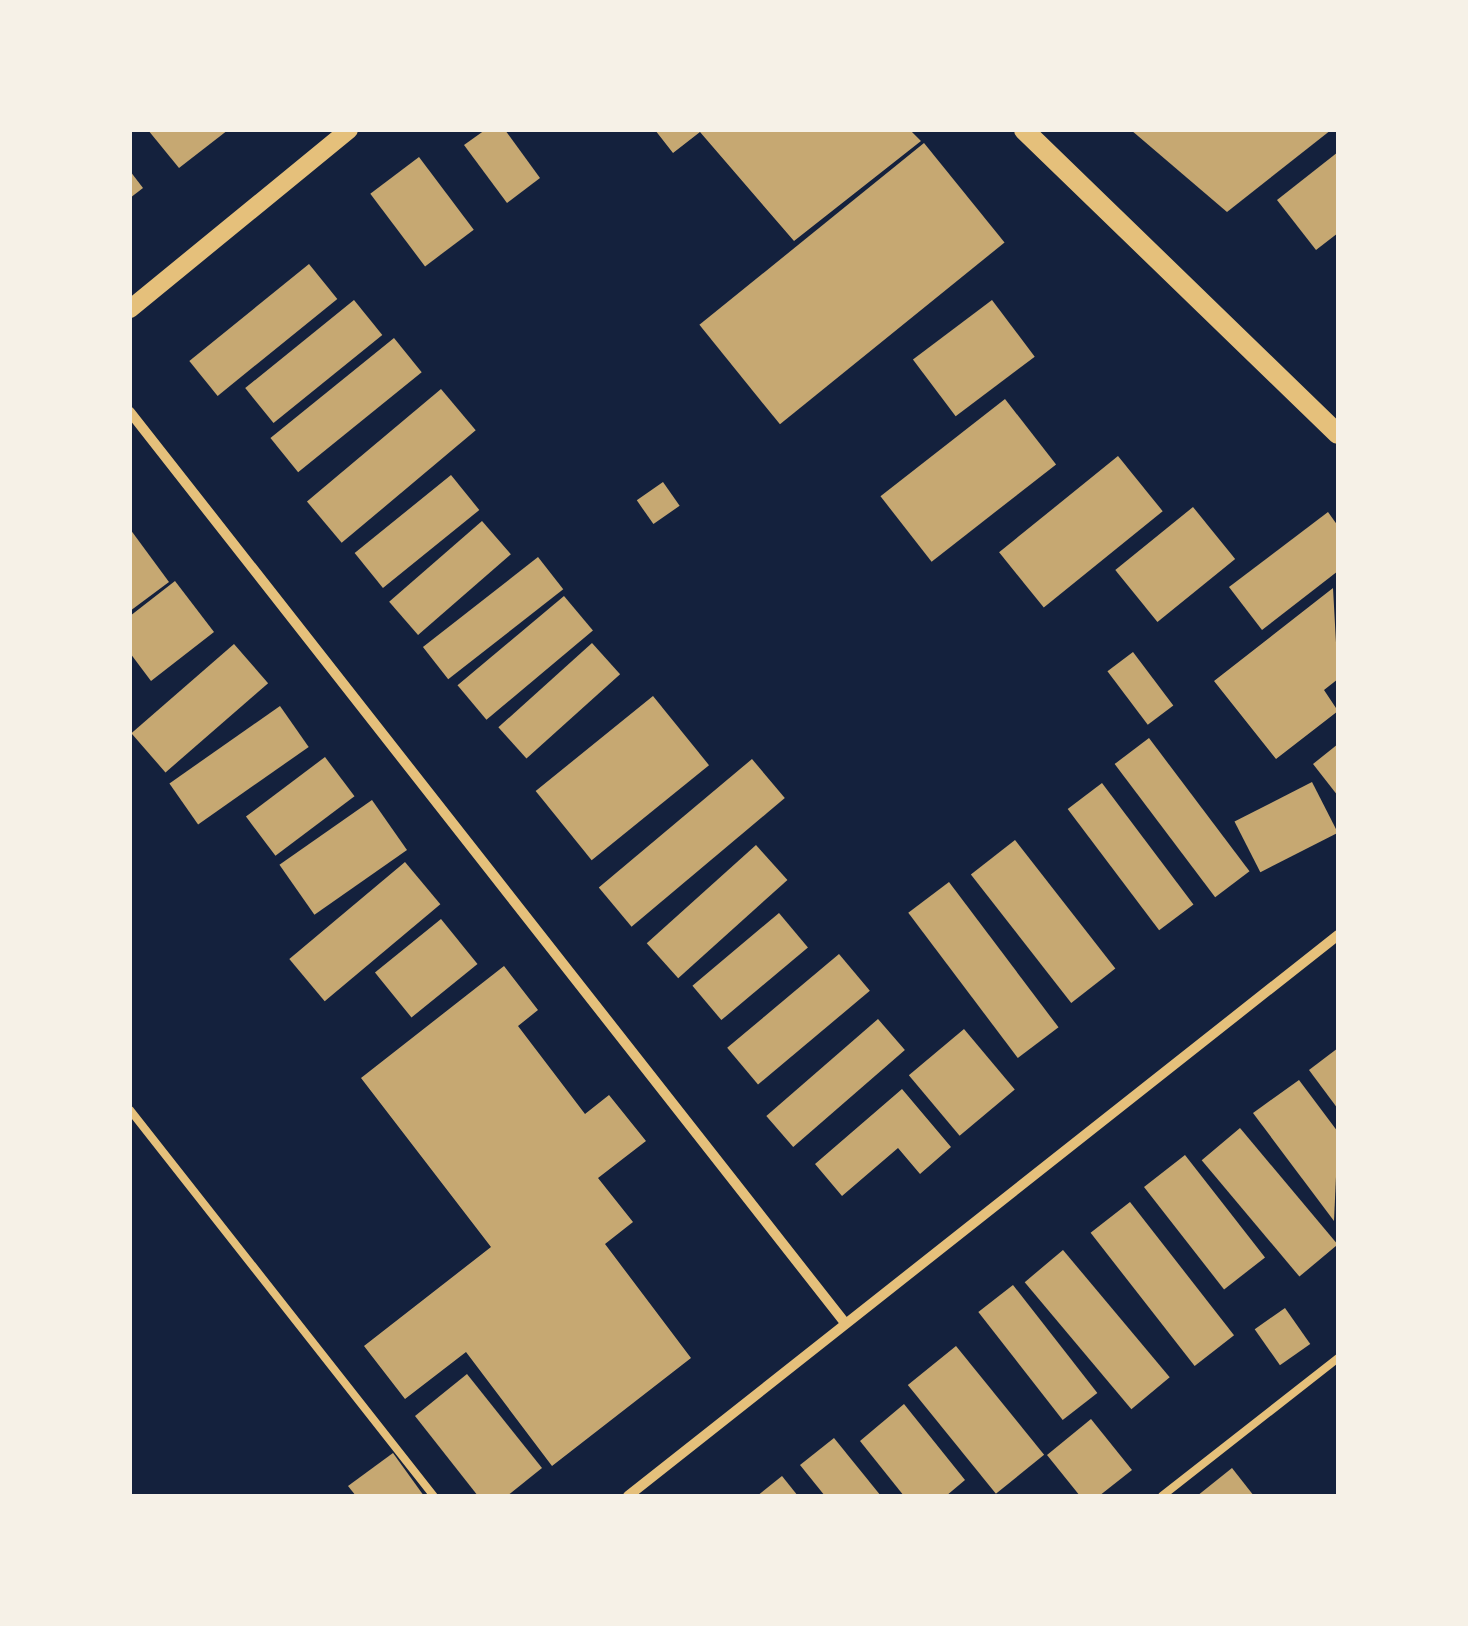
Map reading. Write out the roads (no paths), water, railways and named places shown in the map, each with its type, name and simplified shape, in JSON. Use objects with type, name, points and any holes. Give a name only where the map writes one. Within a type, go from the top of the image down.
[{"type":"main road","points":[[1024,130],[1338,434]]},
{"type":"street","points":[[130,309],[349,130]]},
{"type":"street","points":[[130,412],[844,1323]]},
{"type":"street","points":[[628,1496],[1338,934]]},
{"type":"lane","points":[[130,1110],[434,1496]]},
{"type":"lane","points":[[1162,1496],[1338,1358]]}]
